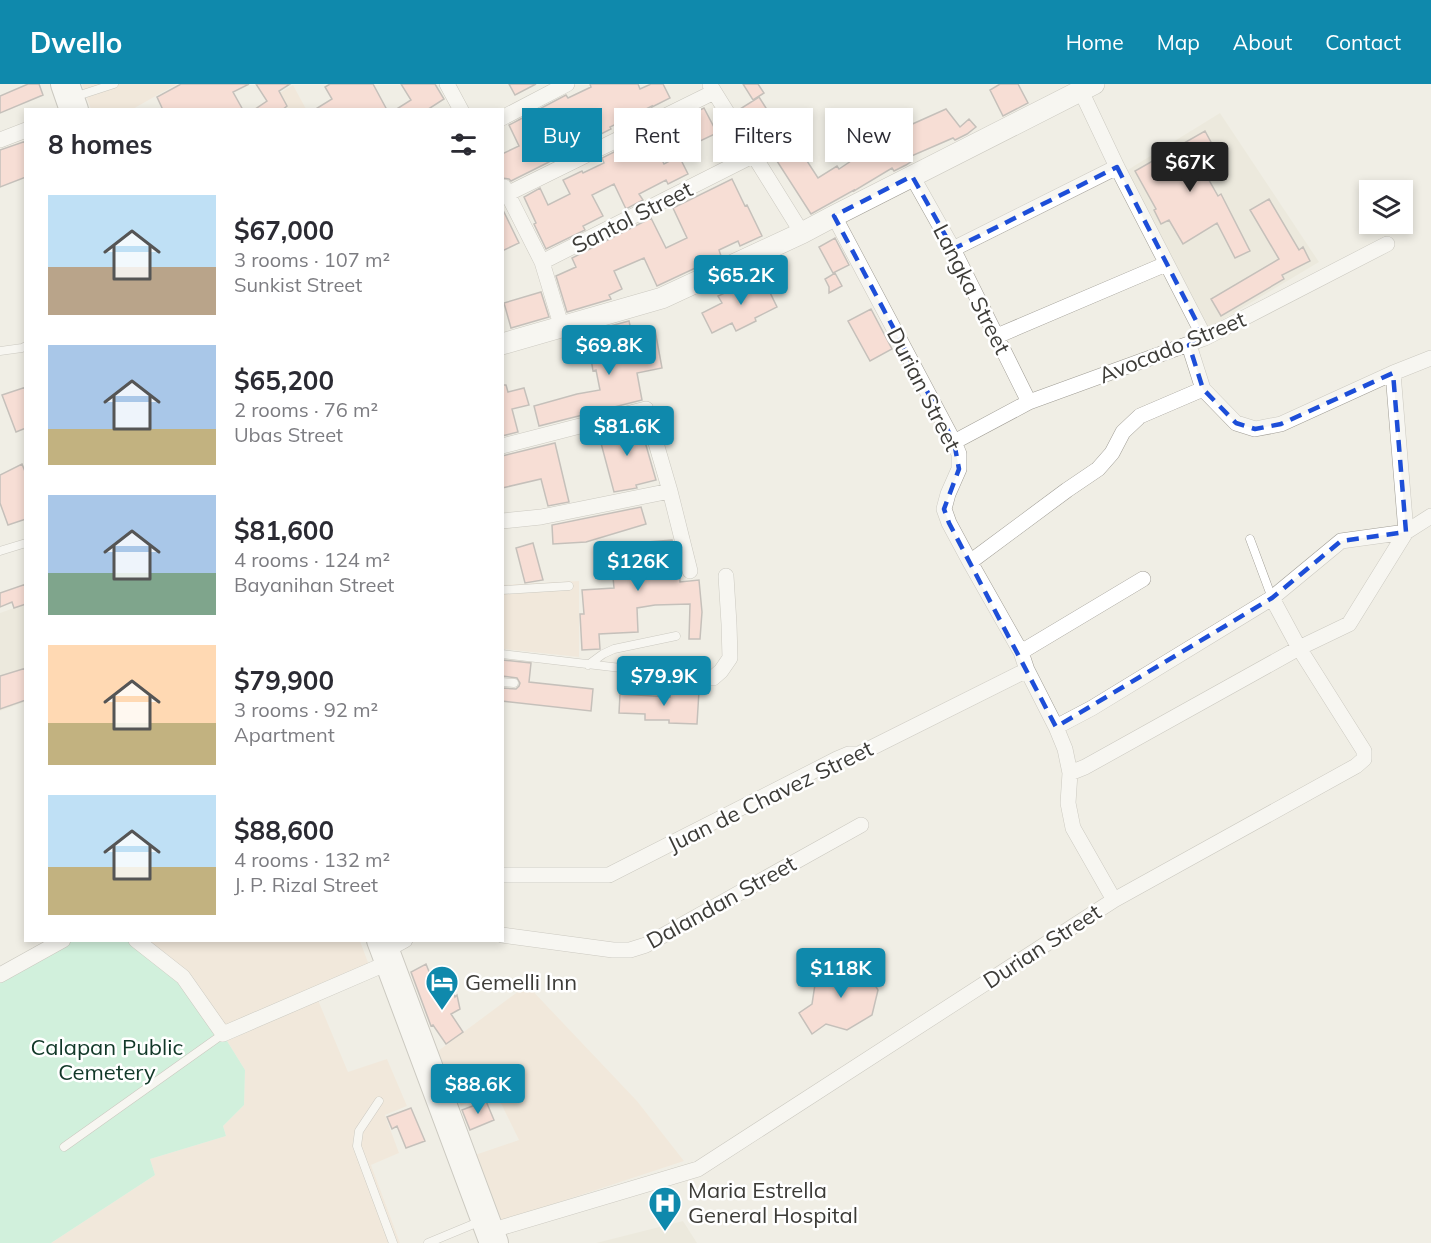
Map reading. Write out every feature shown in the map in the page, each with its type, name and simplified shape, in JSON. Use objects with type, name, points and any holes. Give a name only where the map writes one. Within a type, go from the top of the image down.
[{"type":"highway","points":[[390,948],[490,1231]]},
{"type":"street","points":[[447,84],[460,108]]},
{"type":"street","points":[[504,117],[567,84]]},
{"type":"street","points":[[504,344],[662,298],[802,233],[1087,87],[1117,167],[1205,338]]},
{"type":"street","points":[[562,328],[542,262],[505,190],[712,88],[725,108]]},
{"type":"street","points":[[0,140],[24,131]]},
{"type":"street","name":"Santol Street","points":[[542,262],[740,162]]},
{"type":"street","points":[[758,162],[802,233]]},
{"type":"street","points":[[953,249],[1117,167]]},
{"type":"street","name":"Langka Street","points":[[912,176],[953,249],[1029,402]]},
{"type":"street","name":"Durian Street","points":[[490,1231],[698,1169],[1114,900],[1073,828],[1068,803],[1070,773],[1065,749],[1056,727],[1027,670],[1021,652],[970,562],[944,510],[959,469],[959,454],[834,216]]},
{"type":"street","name":"Avocado Street","points":[[954,442],[1029,402],[1205,338],[1387,244]]},
{"type":"street","points":[[997,336],[1166,264]]},
{"type":"street","points":[[1189,345],[1203,389],[1236,423],[1255,429],[1281,424],[1431,358]]},
{"type":"street","points":[[1070,773],[1085,767],[1299,648],[1349,624],[1406,532],[1393,373]]},
{"type":"street","points":[[970,562],[1098,469],[1112,453],[1123,432],[1140,416],[1203,389]]},
{"type":"street","points":[[504,445],[646,409],[690,571]]},
{"type":"street","points":[[504,521],[542,517],[670,491]]},
{"type":"street","points":[[1056,727],[1092,708],[1272,598],[1341,541],[1406,532],[1431,516]]},
{"type":"street","points":[[689,676],[713,678],[722,671],[730,658],[726,576]]},
{"type":"street","points":[[1021,652],[1143,579]]},
{"type":"street","points":[[1114,900],[1356,766],[1364,759],[1364,751],[1299,648],[1272,598]]},
{"type":"street","name":"Juan de Chavez Street","points":[[504,875],[609,875],[837,759],[849,754],[859,754],[1027,670]]},
{"type":"street","name":"Dalandan Street","points":[[504,935],[613,950],[630,950],[646,945],[861,825]]},
{"type":"street","points":[[0,975],[59,942]]},
{"type":"street","points":[[139,942],[183,977],[223,1034],[390,948]]},
{"type":"lane","points":[[70,97],[114,84]]},
{"type":"lane","points":[[0,351],[24,347]]},
{"type":"lane","points":[[1250,539],[1272,598]]},
{"type":"lane","points":[[0,551],[24,544]]},
{"type":"lane","points":[[504,590],[569,586]]},
{"type":"lane","points":[[588,665],[614,649],[676,636]]},
{"type":"lane","points":[[504,654],[689,676]]},
{"type":"lane","points":[[504,682],[514,683]]},
{"type":"lane","points":[[64,1147],[223,1034]]},
{"type":"lane","points":[[379,1101],[359,1131],[357,1146],[393,1243]]},
{"type":"lane","points":[[428,1243],[490,1231]]},
{"type":"highlighted area","points":[[1117,167],[1205,338],[1189,345],[1203,389],[1236,423],[1255,429],[1281,424],[1393,373],[1406,532],[1341,541],[1272,598],[1056,727],[949,523],[944,509],[959,469],[954,442],[834,216],[912,176],[953,249]]},
{"type":"shaded area","points":[[82,84],[177,84],[135,108],[91,108]]},
{"type":"shaded area","points":[[293,85],[305,108],[254,108]]},
{"type":"shaded area","points":[[1220,113],[1319,262],[1207,329],[1126,171]]},
{"type":"shaded area","points":[[579,581],[579,657],[504,649],[504,585]]},
{"type":"shaded area","points":[[24,604],[24,702],[0,711],[0,613]]},
{"type":"shaded area","points":[[143,942],[360,942],[369,965],[226,1029]]},
{"type":"shaded area","points":[[527,985],[637,1101],[684,1161],[502,1221],[475,1155],[519,1140],[494,1089],[461,1106],[438,1051]]},
{"type":"shaded area","points":[[318,1000],[348,1072],[387,1059],[407,1106],[385,1115],[399,1153],[371,1165],[400,1243],[51,1243],[155,1175],[150,1159],[226,1136],[223,1126],[244,1105],[245,1070],[227,1041]]},
{"type":"shaded area","name":"Maria Estrella General Hospital","points":[[683,1221],[697,1243],[596,1243]]},
{"type":"green space","name":"Calapan Public Cemetery","points":[[70,942],[132,942],[182,980],[222,1040],[227,1041],[245,1070],[244,1105],[223,1126],[226,1136],[150,1159],[155,1175],[51,1243],[0,1243],[0,979]]},
{"type":"building","points":[[28,84],[39,84],[43,95],[0,113],[0,96]]},
{"type":"building","points":[[181,84],[249,84],[233,92],[242,108],[162,108],[157,97]]},
{"type":"building","points":[[256,84],[290,84],[279,91],[287,106],[284,108],[257,108],[267,101]]},
{"type":"building","points":[[330,84],[373,84],[386,108],[317,108],[332,99],[325,87]]},
{"type":"building","points":[[401,84],[435,84],[444,99],[430,108],[398,108],[411,100]]},
{"type":"building","points":[[509,84],[536,84],[515,95]]},
{"type":"building","points":[[590,84],[638,84],[640,89],[651,84],[663,84],[670,98],[648,108],[614,108],[614,125],[602,134],[602,108],[541,108],[566,95],[568,98],[591,87]]},
{"type":"building","points":[[743,84],[758,84],[764,93],[753,100]]},
{"type":"building","points":[[1000,84],[1018,84],[1028,103],[1003,116],[990,90]]},
{"type":"building","points":[[759,97],[766,108],[742,108]]},
{"type":"building","points":[[704,108],[713,125],[713,135],[701,141],[701,109]]},
{"type":"building","points":[[946,109],[960,127],[969,119],[976,127],[955,140],[953,138],[913,155],[913,124]]},
{"type":"building","points":[[522,118],[522,162],[549,162],[511,181],[504,178],[504,153],[519,146],[509,125]]},
{"type":"building","points":[[1205,131],[1219,157],[1205,165],[1209,171],[1205,173],[1218,196],[1221,194],[1250,251],[1235,258],[1217,223],[1183,244],[1169,220],[1161,224],[1154,210],[1156,209],[1135,171]]},
{"type":"building","points":[[24,142],[24,178],[0,187],[0,150]]},
{"type":"building","points":[[614,152],[614,162],[663,162],[664,164],[682,162],[688,174],[668,184],[666,180],[639,194],[643,200],[626,209],[614,184],[592,195],[603,216],[583,226],[585,230],[546,249],[524,197],[540,188],[548,205],[570,194],[563,180],[604,163],[602,158]]},
{"type":"building","points":[[778,162],[808,162],[818,178],[837,166],[839,169],[850,162],[910,162],[894,171],[892,168],[811,214]]},
{"type":"building","points":[[732,179],[762,236],[740,246],[738,241],[719,250],[721,256],[657,286],[644,258],[614,271],[622,289],[609,295],[611,299],[567,312],[556,276],[576,267],[572,258],[651,218],[666,248],[687,238],[673,208]]},
{"type":"building","points":[[1269,199],[1299,250],[1303,247],[1310,261],[1282,275],[1284,279],[1221,316],[1211,299],[1279,259],[1250,210]]},
{"type":"building","points":[[504,212],[519,243],[504,250]]},
{"type":"building","points":[[835,238],[849,265],[833,273],[819,247]]},
{"type":"building","points":[[835,273],[842,286],[829,293],[825,279]]},
{"type":"building","points":[[762,276],[777,307],[736,331],[732,323],[712,333],[702,313],[722,303],[718,296]]},
{"type":"building","points":[[541,292],[549,317],[511,328],[504,303]]},
{"type":"building","points":[[871,309],[892,349],[870,361],[848,321]]},
{"type":"building","points":[[629,321],[632,334],[655,330],[662,368],[637,373],[642,400],[539,426],[534,406],[600,390],[596,370],[593,371],[589,346],[613,342],[610,326]]},
{"type":"building","points":[[504,385],[508,392],[524,388],[529,405],[512,409],[518,432],[504,436]]},
{"type":"building","points":[[24,388],[24,429],[16,432],[2,395]]},
{"type":"building","points":[[639,421],[656,480],[636,485],[637,488],[614,492],[598,432]]},
{"type":"building","points":[[555,443],[569,502],[548,506],[541,479],[504,488],[504,456]]},
{"type":"building","points":[[22,464],[24,469],[24,520],[8,525],[0,503],[0,475]]},
{"type":"building","points":[[641,507],[646,524],[586,542],[553,544],[552,525]]},
{"type":"building","points":[[672,540],[679,566],[680,582],[699,580],[702,612],[700,639],[689,639],[690,604],[655,605],[637,608],[638,632],[599,634],[600,649],[582,650],[580,614],[584,614],[582,590],[614,588],[610,545]]},
{"type":"building","points":[[533,543],[543,580],[525,583],[516,548]]},
{"type":"building","points":[[24,585],[24,605],[14,608],[12,602],[0,607],[0,593]]},
{"type":"building","points":[[504,660],[531,663],[529,682],[593,689],[591,711],[504,701],[504,688],[516,689],[520,683],[517,678],[504,676]]},
{"type":"building","points":[[24,669],[24,701],[0,709],[0,676]]},
{"type":"building","points":[[670,690],[699,691],[697,724],[669,723],[669,720],[645,720],[645,714],[619,713],[620,694],[670,697]]},
{"type":"building","points":[[844,963],[866,970],[878,990],[872,1015],[847,1030],[826,1024],[812,1034],[799,1013],[812,1004],[816,978]]},
{"type":"building","points":[[426,964],[434,984],[449,976],[455,997],[457,995],[460,1009],[451,1014],[463,1032],[446,1044],[433,1025],[431,1026],[411,972]]},
{"type":"building","points":[[486,1101],[494,1120],[470,1130],[462,1110]]},
{"type":"building","points":[[411,1108],[425,1141],[406,1148],[397,1126],[392,1129],[387,1117]]},
{"type":"place","name":"Gemelli Inn","points":[[442,1011]]},
{"type":"place","name":"Maria Estrella General Hospital","points":[[665,1232]]}]
